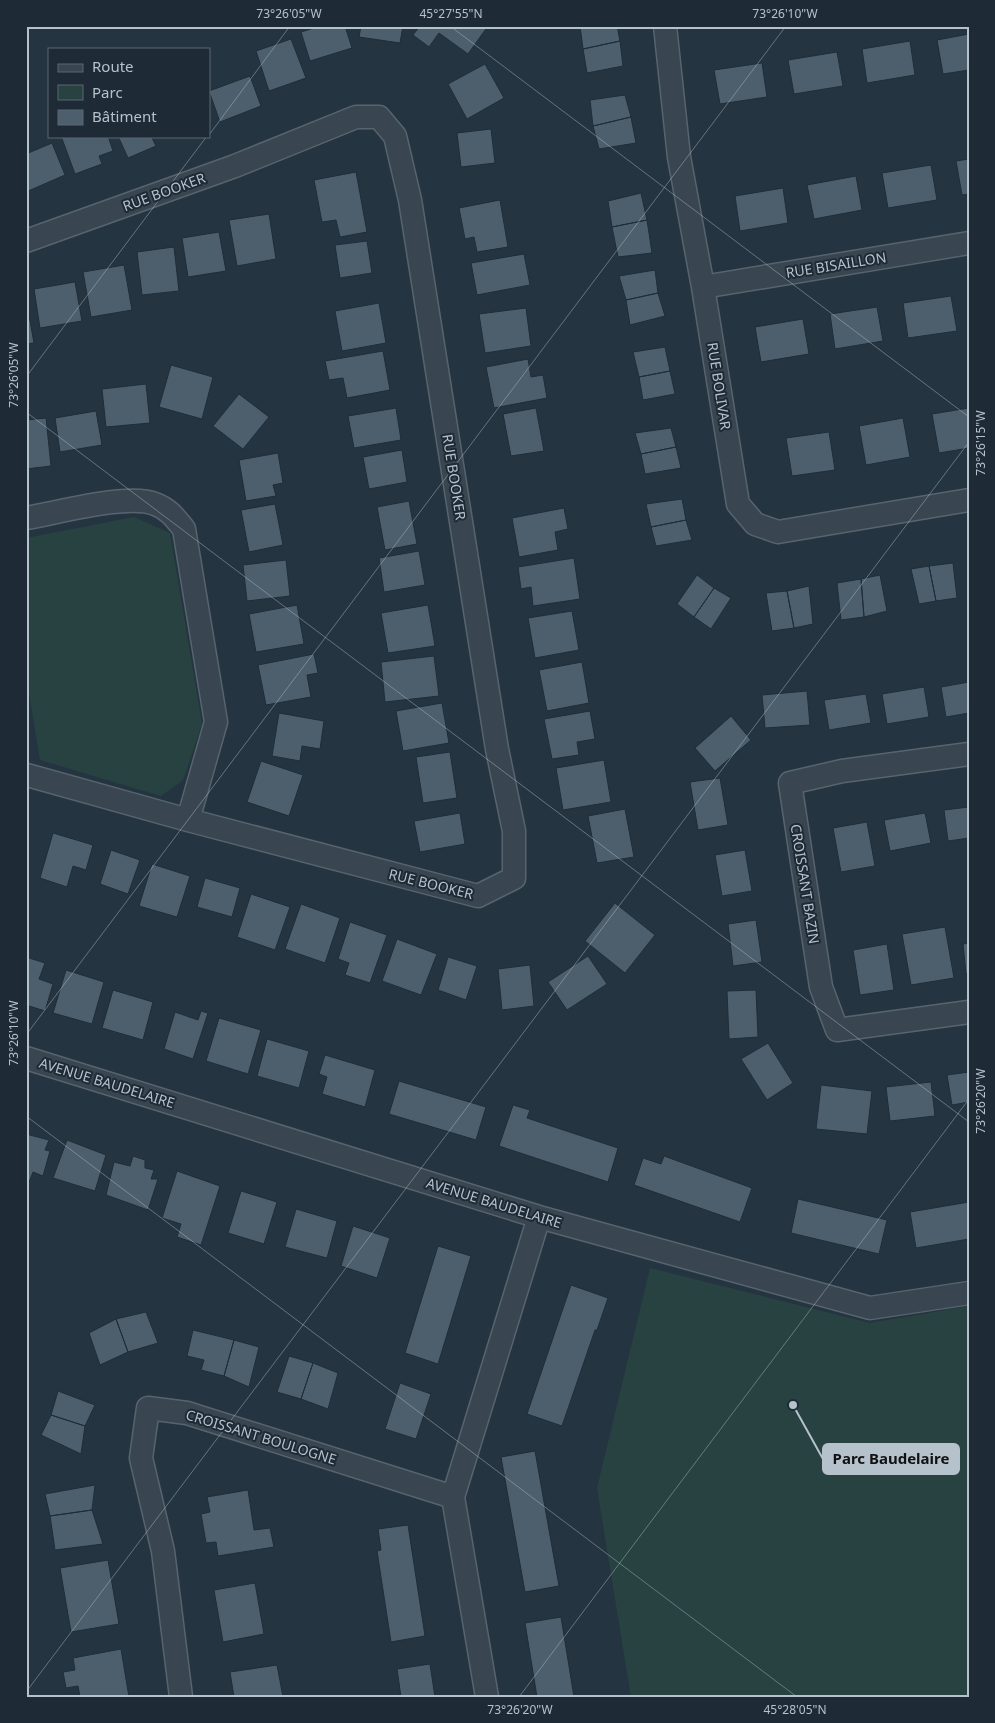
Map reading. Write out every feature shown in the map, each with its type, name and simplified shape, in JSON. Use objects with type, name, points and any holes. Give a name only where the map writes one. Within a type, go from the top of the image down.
[{"type":"street","name":"RUE BOLIVAR","points":[[665,26],[679,157],[703,287],[738,504],[755,524],[778,532],[969,500]]},
{"type":"street","name":"RUE BOOKER","points":[[26,241],[235,166],[356,117],[379,117],[395,136],[410,200],[497,749],[514,831],[514,878],[478,896],[188,820],[26,774]]},
{"type":"street","name":"RUE BISAILLON","points":[[703,287],[969,243]]},
{"type":"street","points":[[26,518],[126,500],[154,503],[170,511],[184,529],[216,722],[188,820]]},
{"type":"street","name":"CROISSANT BAZIN","points":[[969,754],[842,771],[790,784],[821,987],[837,1030],[969,1012]]},
{"type":"street","name":"AVENUE BAUDELAIRE","points":[[26,1058],[539,1218],[870,1308],[969,1293]]},
{"type":"street","points":[[487,1697],[453,1498],[539,1218]]},
{"type":"street","name":"CROISSANT BOULOGNE","points":[[181,1697],[163,1551],[141,1458],[148,1408],[187,1413],[453,1498]]},
{"type":"green space","points":[[134,517],[170,533],[202,724],[183,780],[161,796],[40,760],[26,675],[26,538]]},
{"type":"green space","points":[[650,1268],[870,1323],[969,1306],[969,1697],[631,1697],[597,1488]]},
{"type":"building","points":[[314,26],[345,26],[352,48],[310,61],[301,32],[314,28]]},
{"type":"building","points":[[361,26],[403,26],[400,43],[359,37]]},
{"type":"building","points":[[420,26],[488,26],[468,54],[439,33],[429,47],[413,35]]},
{"type":"building","points":[[580,26],[617,26],[620,41],[583,49]]},
{"type":"building","points":[[969,34],[969,70],[943,74],[937,40]]},
{"type":"building","points":[[291,39],[306,78],[269,91],[256,51]]},
{"type":"building","points":[[620,41],[623,66],[587,73],[583,49]]},
{"type":"building","points":[[910,41],[915,75],[867,83],[862,49]]},
{"type":"building","points":[[837,52],[843,86],[794,94],[788,60]]},
{"type":"building","points":[[762,63],[767,97],[720,104],[714,70]]},
{"type":"building","points":[[485,64],[504,98],[467,119],[448,84]]},
{"type":"building","points":[[250,76],[261,106],[220,122],[210,91]]},
{"type":"building","points":[[625,95],[631,117],[593,126],[590,100]]},
{"type":"building","points":[[631,117],[636,143],[599,149],[593,126]]},
{"type":"building","points":[[491,129],[495,163],[461,167],[457,133]]},
{"type":"building","points":[[62,138],[109,138],[113,151],[99,156],[102,164],[75,174]]},
{"type":"building","points":[[119,138],[152,138],[156,146],[128,158]]},
{"type":"building","points":[[52,143],[65,175],[26,192],[26,154]]},
{"type":"building","points":[[969,159],[969,194],[962,195],[956,161]]},
{"type":"building","points":[[931,165],[937,200],[888,208],[882,173]]},
{"type":"building","points":[[356,172],[367,232],[340,237],[336,220],[322,222],[314,180]]},
{"type":"building","points":[[856,176],[862,210],[814,219],[807,185]]},
{"type":"building","points":[[783,188],[788,223],[740,231],[735,196]]},
{"type":"building","points":[[641,193],[647,220],[612,227],[608,201]]},
{"type":"building","points":[[500,200],[508,247],[477,252],[474,237],[465,239],[459,208]]},
{"type":"building","points":[[269,214],[276,259],[237,266],[229,220]]},
{"type":"building","points":[[647,220],[652,253],[618,257],[612,227]]},
{"type":"building","points":[[219,232],[226,271],[188,277],[182,238]]},
{"type":"building","points":[[367,241],[372,273],[340,278],[335,245]]},
{"type":"building","points":[[174,247],[179,291],[142,295],[137,252]]},
{"type":"building","points":[[524,254],[530,285],[477,295],[471,263]]},
{"type":"building","points":[[124,265],[132,310],[91,317],[83,272]]},
{"type":"building","points":[[655,270],[658,293],[626,300],[619,276]]},
{"type":"building","points":[[75,282],[82,321],[40,328],[34,289]]},
{"type":"building","points":[[658,293],[665,316],[630,325],[626,300]]},
{"type":"building","points":[[951,296],[957,331],[908,338],[903,303]]},
{"type":"building","points":[[26,299],[34,343],[26,344]]},
{"type":"building","points":[[379,303],[386,343],[342,351],[335,311]]},
{"type":"building","points":[[877,307],[883,341],[835,349],[830,314]]},
{"type":"building","points":[[526,308],[531,346],[485,353],[479,314]]},
{"type":"building","points":[[803,319],[809,354],[761,362],[755,327]]},
{"type":"building","points":[[665,347],[670,371],[639,377],[633,352]]},
{"type":"building","points":[[383,351],[390,390],[347,398],[343,378],[329,380],[325,361]]},
{"type":"building","points":[[528,359],[531,377],[543,375],[547,398],[494,408],[486,367]]},
{"type":"building","points":[[171,365],[213,377],[202,419],[159,407]]},
{"type":"building","points":[[670,371],[675,394],[643,400],[639,377]]},
{"type":"building","points":[[146,384],[150,423],[106,427],[102,389]]},
{"type":"building","points":[[239,394],[269,417],[243,449],[213,426]]},
{"type":"building","points":[[396,408],[401,440],[354,448],[348,416]]},
{"type":"building","points":[[536,408],[544,451],[511,456],[503,414]]},
{"type":"building","points":[[969,408],[969,448],[939,453],[932,414]]},
{"type":"building","points":[[96,411],[102,445],[60,452],[55,418]]},
{"type":"building","points":[[46,418],[51,466],[26,469],[26,420]]},
{"type":"building","points":[[903,418],[910,457],[866,465],[859,426]]},
{"type":"building","points":[[671,428],[676,447],[641,454],[635,433]]},
{"type":"building","points":[[829,432],[835,470],[792,476],[786,438]]},
{"type":"building","points":[[676,447],[681,468],[645,474],[641,454]]},
{"type":"building","points":[[402,450],[407,482],[369,489],[363,457]]},
{"type":"building","points":[[278,453],[283,483],[273,485],[276,496],[246,501],[239,460]]},
{"type":"building","points":[[682,499],[686,520],[651,527],[646,504]]},
{"type":"building","points":[[409,501],[417,544],[385,550],[377,507]]},
{"type":"building","points":[[275,504],[283,545],[249,552],[241,510]]},
{"type":"building","points":[[564,508],[568,529],[555,532],[558,550],[519,557],[512,518]]},
{"type":"building","points":[[686,520],[692,540],[656,546],[651,527]]},
{"type":"building","points":[[419,551],[425,585],[384,592],[379,558]]},
{"type":"building","points":[[574,558],[580,599],[533,606],[531,587],[521,589],[518,567]]},
{"type":"building","points":[[286,560],[290,596],[247,601],[243,565]]},
{"type":"building","points":[[953,563],[957,598],[936,601],[929,566]]},
{"type":"building","points":[[929,566],[936,601],[919,604],[911,569]]},
{"type":"building","points":[[697,575],[714,588],[694,617],[677,604]]},
{"type":"building","points":[[880,575],[887,611],[864,617],[861,579]]},
{"type":"building","points":[[861,579],[864,617],[841,620],[837,583]]},
{"type":"building","points":[[809,586],[813,624],[794,628],[787,591]]},
{"type":"building","points":[[714,588],[731,598],[711,629],[694,617]]},
{"type":"building","points":[[787,591],[794,628],[772,631],[766,593]]},
{"type":"building","points":[[297,605],[304,644],[256,652],[249,614]]},
{"type":"building","points":[[428,605],[435,646],[388,653],[381,613]]},
{"type":"building","points":[[572,611],[579,650],[535,658],[528,618]]},
{"type":"building","points":[[314,654],[318,673],[307,675],[311,697],[266,705],[258,665]]},
{"type":"building","points":[[434,656],[439,696],[385,702],[381,662]]},
{"type":"building","points":[[582,662],[589,703],[547,711],[539,670]]},
{"type":"building","points":[[969,682],[969,713],[946,717],[941,687]]},
{"type":"building","points":[[924,687],[929,717],[887,724],[882,694]]},
{"type":"building","points":[[807,691],[810,725],[765,728],[762,695]]},
{"type":"building","points":[[866,694],[871,723],[829,730],[824,700]]},
{"type":"building","points":[[442,703],[449,743],[403,751],[396,711]]},
{"type":"building","points":[[590,711],[595,739],[577,742],[579,755],[552,759],[544,719]]},
{"type":"building","points":[[279,713],[324,721],[320,749],[302,746],[300,761],[272,756]]},
{"type":"building","points":[[731,716],[751,740],[715,771],[695,748]]},
{"type":"building","points":[[450,752],[457,798],[423,803],[416,757]]},
{"type":"building","points":[[604,760],[611,802],[563,810],[556,768]]},
{"type":"building","points":[[261,761],[303,775],[289,816],[247,802]]},
{"type":"building","points":[[720,778],[728,825],[698,830],[690,782]]},
{"type":"building","points":[[969,807],[969,838],[948,841],[944,810]]},
{"type":"building","points":[[625,809],[634,857],[597,863],[588,816]]},
{"type":"building","points":[[460,813],[465,844],[420,852],[414,821]]},
{"type":"building","points":[[925,813],[931,843],[890,851],[884,820]]},
{"type":"building","points":[[867,822],[875,866],[841,872],[833,828]]},
{"type":"building","points":[[53,833],[93,845],[86,870],[73,866],[67,887],[40,878]]},
{"type":"building","points":[[111,850],[140,860],[128,894],[100,884]]},
{"type":"building","points":[[745,850],[752,891],[722,896],[715,855]]},
{"type":"building","points":[[152,864],[190,876],[177,917],[139,906]]},
{"type":"building","points":[[205,878],[240,888],[232,917],[197,907]]},
{"type":"building","points":[[251,894],[290,907],[275,950],[237,937]]},
{"type":"building","points":[[615,903],[655,935],[625,973],[585,941]]},
{"type":"building","points":[[301,904],[340,918],[325,963],[285,949]]},
{"type":"building","points":[[756,920],[762,962],[733,966],[728,924]]},
{"type":"building","points":[[350,922],[387,935],[370,983],[345,975],[349,963],[338,959]]},
{"type":"building","points":[[945,927],[954,978],[911,985],[902,934]]},
{"type":"building","points":[[397,939],[437,954],[421,995],[382,981]]},
{"type":"building","points":[[969,943],[969,973],[966,974],[963,944]]},
{"type":"building","points":[[887,944],[894,990],[860,995],[853,950]]},
{"type":"building","points":[[588,956],[607,984],[567,1010],[548,982]]},
{"type":"building","points":[[26,957],[45,963],[39,979],[53,984],[45,1011],[26,1005]]},
{"type":"building","points":[[448,957],[477,966],[466,1000],[438,990]]},
{"type":"building","points":[[530,965],[534,1006],[502,1010],[498,969]]},
{"type":"building","points":[[66,970],[104,982],[92,1024],[53,1013]]},
{"type":"building","points":[[113,990],[153,1002],[143,1040],[102,1028]]},
{"type":"building","points":[[756,990],[758,1037],[729,1039],[727,991]]},
{"type":"building","points":[[201,1011],[208,1013],[193,1059],[164,1049],[175,1012],[198,1020]]},
{"type":"building","points":[[219,1018],[261,1030],[248,1074],[206,1061]]},
{"type":"building","points":[[267,1039],[309,1051],[299,1088],[257,1076]]},
{"type":"building","points":[[768,1043],[793,1083],[767,1100],[741,1059]]},
{"type":"building","points":[[325,1055],[375,1070],[365,1107],[322,1094],[327,1077],[319,1074]]},
{"type":"building","points":[[969,1072],[969,1102],[952,1105],[947,1075]]},
{"type":"building","points":[[399,1081],[486,1107],[476,1140],[389,1114]]},
{"type":"building","points":[[931,1082],[935,1116],[890,1121],[886,1087]]},
{"type":"building","points":[[821,1085],[872,1091],[867,1134],[816,1129]]},
{"type":"building","points":[[513,1105],[530,1110],[527,1118],[618,1148],[608,1182],[499,1146]]},
{"type":"building","points":[[26,1134],[49,1140],[45,1150],[50,1151],[43,1176],[33,1172],[27,1188]]},
{"type":"building","points":[[67,1140],[106,1155],[95,1191],[53,1178]]},
{"type":"building","points":[[133,1156],[145,1160],[145,1168],[154,1170],[151,1179],[158,1179],[148,1210],[106,1195],[114,1162],[130,1166]]},
{"type":"building","points":[[664,1156],[752,1188],[740,1222],[634,1185],[643,1158],[661,1164]]},
{"type":"building","points":[[177,1171],[220,1186],[201,1245],[177,1237],[181,1224],[162,1218]]},
{"type":"building","points":[[241,1191],[277,1202],[264,1244],[228,1233]]},
{"type":"building","points":[[798,1199],[887,1220],[879,1254],[791,1233]]},
{"type":"building","points":[[969,1202],[969,1239],[916,1248],[910,1212]]},
{"type":"building","points":[[296,1209],[337,1221],[327,1258],[285,1247]]},
{"type":"building","points":[[353,1226],[390,1238],[377,1278],[341,1266]]},
{"type":"building","points":[[438,1246],[471,1256],[438,1364],[405,1353]]},
{"type":"building","points":[[571,1285],[608,1298],[562,1426],[527,1414]]},
{"type":"building","points":[[146,1312],[158,1343],[128,1352],[116,1319]]},
{"type":"building","points":[[116,1319],[128,1352],[100,1365],[89,1333]]},
{"type":"building","points":[[193,1330],[234,1340],[224,1376],[201,1370],[204,1360],[187,1356]]},
{"type":"building","points":[[234,1340],[259,1347],[249,1387],[224,1376]]},
{"type":"building","points":[[289,1356],[313,1363],[301,1399],[277,1392]]},
{"type":"building","points":[[313,1363],[338,1373],[328,1409],[301,1399]]},
{"type":"building","points":[[400,1383],[431,1394],[416,1439],[385,1429]]},
{"type":"building","points":[[58,1391],[95,1405],[85,1426],[51,1415]]},
{"type":"building","points":[[51,1415],[85,1426],[81,1454],[41,1435]]},
{"type":"building","points":[[535,1451],[559,1586],[525,1592],[501,1457]]},
{"type":"building","points":[[95,1485],[92,1510],[50,1516],[45,1494]]},
{"type":"building","points":[[248,1490],[254,1530],[270,1528],[274,1547],[218,1556],[216,1542],[206,1543],[201,1514],[210,1512],[207,1497]]},
{"type":"building","points":[[92,1510],[103,1544],[55,1550],[50,1516]]},
{"type":"building","points":[[408,1525],[425,1636],[391,1642],[377,1551],[381,1550],[378,1529]]},
{"type":"building","points":[[108,1560],[119,1624],[71,1632],[60,1568]]},
{"type":"building","points":[[255,1583],[264,1634],[223,1642],[214,1590]]},
{"type":"building","points":[[561,1617],[574,1697],[537,1697],[525,1623]]},
{"type":"building","points":[[121,1649],[129,1697],[80,1697],[78,1686],[66,1688],[63,1672],[75,1670],[73,1658]]},
{"type":"building","points":[[430,1664],[435,1697],[401,1697],[397,1669]]},
{"type":"building","points":[[277,1665],[283,1697],[234,1697],[230,1672]]},
{"type":"place","name":"Parc Baudelaire","points":[[793,1405]]}]
